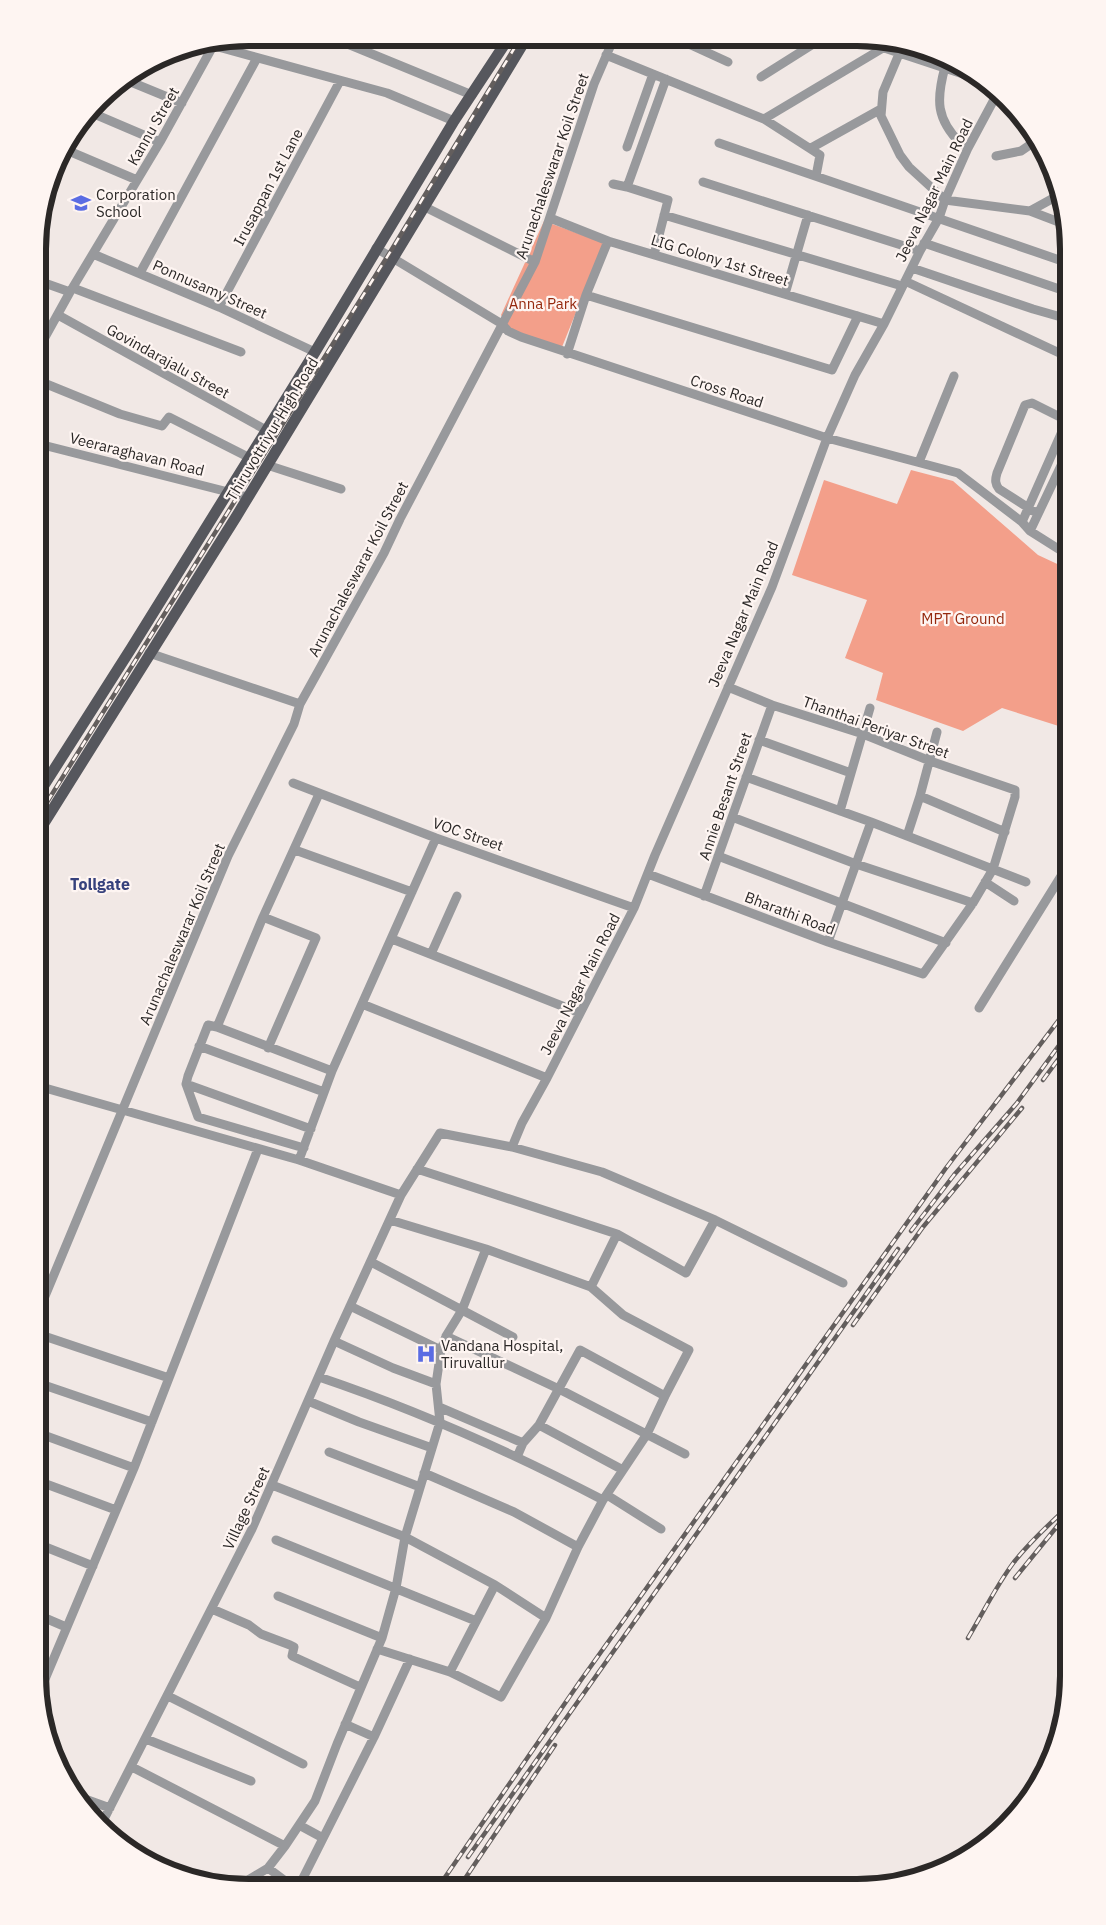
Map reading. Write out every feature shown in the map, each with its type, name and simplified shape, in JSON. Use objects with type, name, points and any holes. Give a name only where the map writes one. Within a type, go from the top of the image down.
[{"type":"main road","name":"Thiruvottriyur High Road","points":[[46,782],[315,352],[454,121],[504,46]]},
{"type":"main road","name":"Thiruvottriyur High Road","points":[[46,818],[248,496],[394,259],[522,46]]},
{"type":"street","points":[[353,46],[472,95]]},
{"type":"street","name":"Arunachaleswarar Koil Street","points":[[46,1294],[228,856],[294,724],[300,704],[384,553],[535,262],[594,84],[610,46]]},
{"type":"street","points":[[693,46],[728,62]]},
{"type":"street","points":[[761,77],[810,46]]},
{"type":"street","points":[[220,48],[387,93],[454,121]]},
{"type":"street","points":[[764,119],[883,48],[955,71]]},
{"type":"street","name":"Kannu Street","points":[[46,336],[71,290],[160,142],[210,50]]},
{"type":"street","points":[[899,54],[883,92],[881,116],[900,155],[909,167],[945,200],[1030,211],[1058,222]]},
{"type":"street","points":[[606,55],[764,119],[811,148],[820,156],[816,176]]},
{"type":"street","points":[[140,274],[257,58]]},
{"type":"street","points":[[945,68],[939,90],[941,116],[954,137],[961,144]]},
{"type":"street","points":[[627,147],[653,74]]},
{"type":"street","points":[[627,187],[666,79]]},
{"type":"street","name":"Irusappan 1st Lane","points":[[219,307],[340,81]]},
{"type":"street","points":[[133,83],[182,103]]},
{"type":"street","name":"Jeeva Nagar Main Road","points":[[512,1147],[522,1124],[634,908],[772,587],[827,438],[855,376],[939,218],[968,148],[994,100]]},
{"type":"street","points":[[811,148],[881,109]]},
{"type":"street","points":[[97,115],[160,142]]},
{"type":"street","points":[[719,143],[1060,260]]},
{"type":"street","points":[[996,156],[1021,151],[1031,144]]},
{"type":"street","points":[[71,152],[137,180]]},
{"type":"street","points":[[703,182],[1060,290]]},
{"type":"street","points":[[613,184],[668,200],[654,254]]},
{"type":"street","points":[[1030,211],[1054,198]]},
{"type":"street","points":[[425,207],[535,262]]},
{"type":"street","points":[[664,215],[797,255],[904,284],[1060,353]]},
{"type":"street","points":[[785,294],[808,215]]},
{"type":"street","name":"LIG Colony 1st Street","points":[[550,218],[608,241],[884,324]]},
{"type":"street","points":[[566,354],[586,295],[608,241]]},
{"type":"street","name":"Cross Road","points":[[376,248],[502,324],[508,331],[514,334],[566,354],[827,438],[958,473],[1022,522],[1030,531],[1060,550]]},
{"type":"street","name":"Ponnusamy Street","points":[[93,254],[219,307],[315,352]]},
{"type":"street","points":[[912,268],[1060,317]]},
{"type":"street","points":[[46,283],[71,290],[241,352]]},
{"type":"street","points":[[586,295],[832,370],[858,316]]},
{"type":"street","name":"Govindarajalu Street","points":[[58,315],[266,430]]},
{"type":"street","points":[[495,340],[514,334]]},
{"type":"street","points":[[919,462],[954,376]]},
{"type":"street","points":[[46,384],[120,414],[162,426],[169,417],[248,457]]},
{"type":"street","points":[[1034,511],[999,489],[996,486],[995,480],[1025,405],[1032,403],[1060,416]]},
{"type":"street","points":[[1030,531],[1034,511],[1060,441]]},
{"type":"street","name":"Veeraraghavan Road","points":[[46,446],[248,496]]},
{"type":"street","points":[[267,465],[341,489]]},
{"type":"street","points":[[1022,522],[1034,511],[1060,466]]},
{"type":"street","points":[[150,653],[300,704]]},
{"type":"street","name":"Thanthai Periyar Street","points":[[728,687],[772,705],[863,734],[930,761],[1015,790],[1015,797],[1005,832]]},
{"type":"street","name":"Annie Besant Street","points":[[704,896],[772,705]]},
{"type":"street","points":[[840,811],[870,708]]},
{"type":"street","points":[[907,836],[937,732]]},
{"type":"street","points":[[760,740],[851,773]]},
{"type":"street","points":[[746,778],[871,822],[1026,882]]},
{"type":"street","name":"VOC Street","points":[[293,783],[436,838],[634,908]]},
{"type":"street","points":[[217,1027],[263,917],[295,850],[318,794]]},
{"type":"street","points":[[718,856],[841,905],[946,943],[993,869],[1005,832],[920,796]]},
{"type":"street","points":[[732,817],[856,864],[973,903]]},
{"type":"street","points":[[828,942],[871,822]]},
{"type":"street","points":[[299,1160],[332,1071],[436,838]]},
{"type":"street","points":[[295,850],[412,892]]},
{"type":"street","name":"Bharathi Road","points":[[648,874],[828,942],[923,974],[946,943]]},
{"type":"street","points":[[979,1008],[1060,878]]},
{"type":"street","points":[[985,882],[1014,901]]},
{"type":"street","points":[[431,954],[457,896]]},
{"type":"street","points":[[263,917],[316,938],[268,1048]]},
{"type":"street","points":[[392,939],[580,1013]]},
{"type":"street","points":[[362,1004],[547,1078]]},
{"type":"street","points":[[304,1148],[198,1117],[186,1084],[188,1076],[208,1025],[332,1071]]},
{"type":"street","points":[[199,1046],[324,1092]]},
{"type":"street","points":[[186,1084],[310,1129]]},
{"type":"street","points":[[46,1088],[299,1160],[401,1195]]},
{"type":"street","name":"Village Street","points":[[105,1818],[252,1529],[401,1195],[440,1133],[512,1147]]},
{"type":"street","points":[[512,1147],[602,1172],[715,1220],[843,1284]]},
{"type":"street","points":[[46,1676],[134,1468],[258,1149]]},
{"type":"street","points":[[417,1169],[616,1234],[686,1273],[715,1220]]},
{"type":"street","points":[[377,1649],[450,1672],[501,1697],[546,1618],[578,1547],[605,1498],[647,1434],[664,1396],[689,1350],[623,1315],[591,1287],[486,1249],[390,1220]]},
{"type":"street","points":[[591,1287],[616,1234]]},
{"type":"street","points":[[250,1879],[268,1868],[315,1801],[360,1687],[382,1638],[396,1588],[405,1537],[440,1422],[436,1384],[441,1350],[446,1336],[462,1310],[486,1249]]},
{"type":"street","points":[[371,1262],[513,1337]]},
{"type":"street","points":[[350,1306],[441,1350]]},
{"type":"street","points":[[446,1336],[559,1389],[685,1454]]},
{"type":"street","points":[[46,1337],[169,1378]]},
{"type":"street","points":[[334,1342],[393,1368],[436,1384]]},
{"type":"street","points":[[517,1457],[523,1444],[539,1425],[580,1350],[664,1396]]},
{"type":"street","points":[[319,1377],[374,1395],[440,1422],[605,1498],[662,1530]]},
{"type":"street","points":[[46,1386],[152,1422]]},
{"type":"street","points":[[308,1401],[359,1422],[432,1448]]},
{"type":"street","points":[[439,1407],[523,1444]]},
{"type":"street","points":[[539,1425],[623,1470]]},
{"type":"street","points":[[46,1436],[134,1468]]},
{"type":"street","points":[[329,1452],[420,1487]]},
{"type":"street","points":[[424,1473],[514,1512],[578,1547]]},
{"type":"street","points":[[46,1484],[116,1510]]},
{"type":"street","points":[[272,1485],[405,1537],[495,1585],[546,1618]]},
{"type":"street","points":[[276,1540],[476,1621]]},
{"type":"street","points":[[46,1547],[94,1566]]},
{"type":"street","points":[[450,1672],[495,1585]]},
{"type":"street","points":[[278,1596],[382,1638]]},
{"type":"street","points":[[212,1609],[249,1625],[261,1634],[294,1647],[292,1656],[360,1687]]},
{"type":"street","points":[[46,1619],[66,1627]]},
{"type":"street","points":[[302,1879],[374,1737],[410,1659]]},
{"type":"street","points":[[168,1696],[303,1764]]},
{"type":"street","points":[[345,1724],[374,1737]]},
{"type":"street","points":[[146,1739],[252,1781]]},
{"type":"street","points":[[132,1767],[285,1846]]},
{"type":"street","points":[[89,1800],[110,1808]]},
{"type":"street","points":[[299,1825],[323,1838]]},
{"type":"street","points":[[268,1868],[283,1879]]},
{"type":"green space","name":"Anna Park","points":[[544,221],[604,243],[562,347],[511,331],[501,315]]},
{"type":"green space","name":"MPT Ground","points":[[911,470],[953,481],[1038,555],[1060,565],[1060,726],[1002,708],[963,731],[876,700],[883,673],[845,658],[867,600],[792,575],[824,480],[897,504]]},
{"type":"railway","points":[[46,804],[392,249],[516,46]]},
{"type":"railway","points":[[444,1879],[581,1680],[946,1168],[1060,1018]]},
{"type":"railway","points":[[911,1231],[954,1175],[1017,1103],[1060,1044]]},
{"type":"railway","points":[[1043,1080],[1060,1057]]},
{"type":"railway","points":[[853,1325],[923,1227],[1022,1108]]},
{"type":"railway","points":[[468,1857],[898,1249]]},
{"type":"railway","points":[[968,1638],[1007,1571],[1040,1533],[1060,1514]]},
{"type":"railway","points":[[1015,1578],[1059,1524]]},
{"type":"railway","points":[[465,1879],[555,1745]]},
{"type":"place","name":"Corporation School","points":[[81,203]]},
{"type":"place","name":"Vandana Hospital, Tiruvallur","points":[[426,1354]]},
{"type":"district","name":"Tollgate","points":[[100,884]]}]
